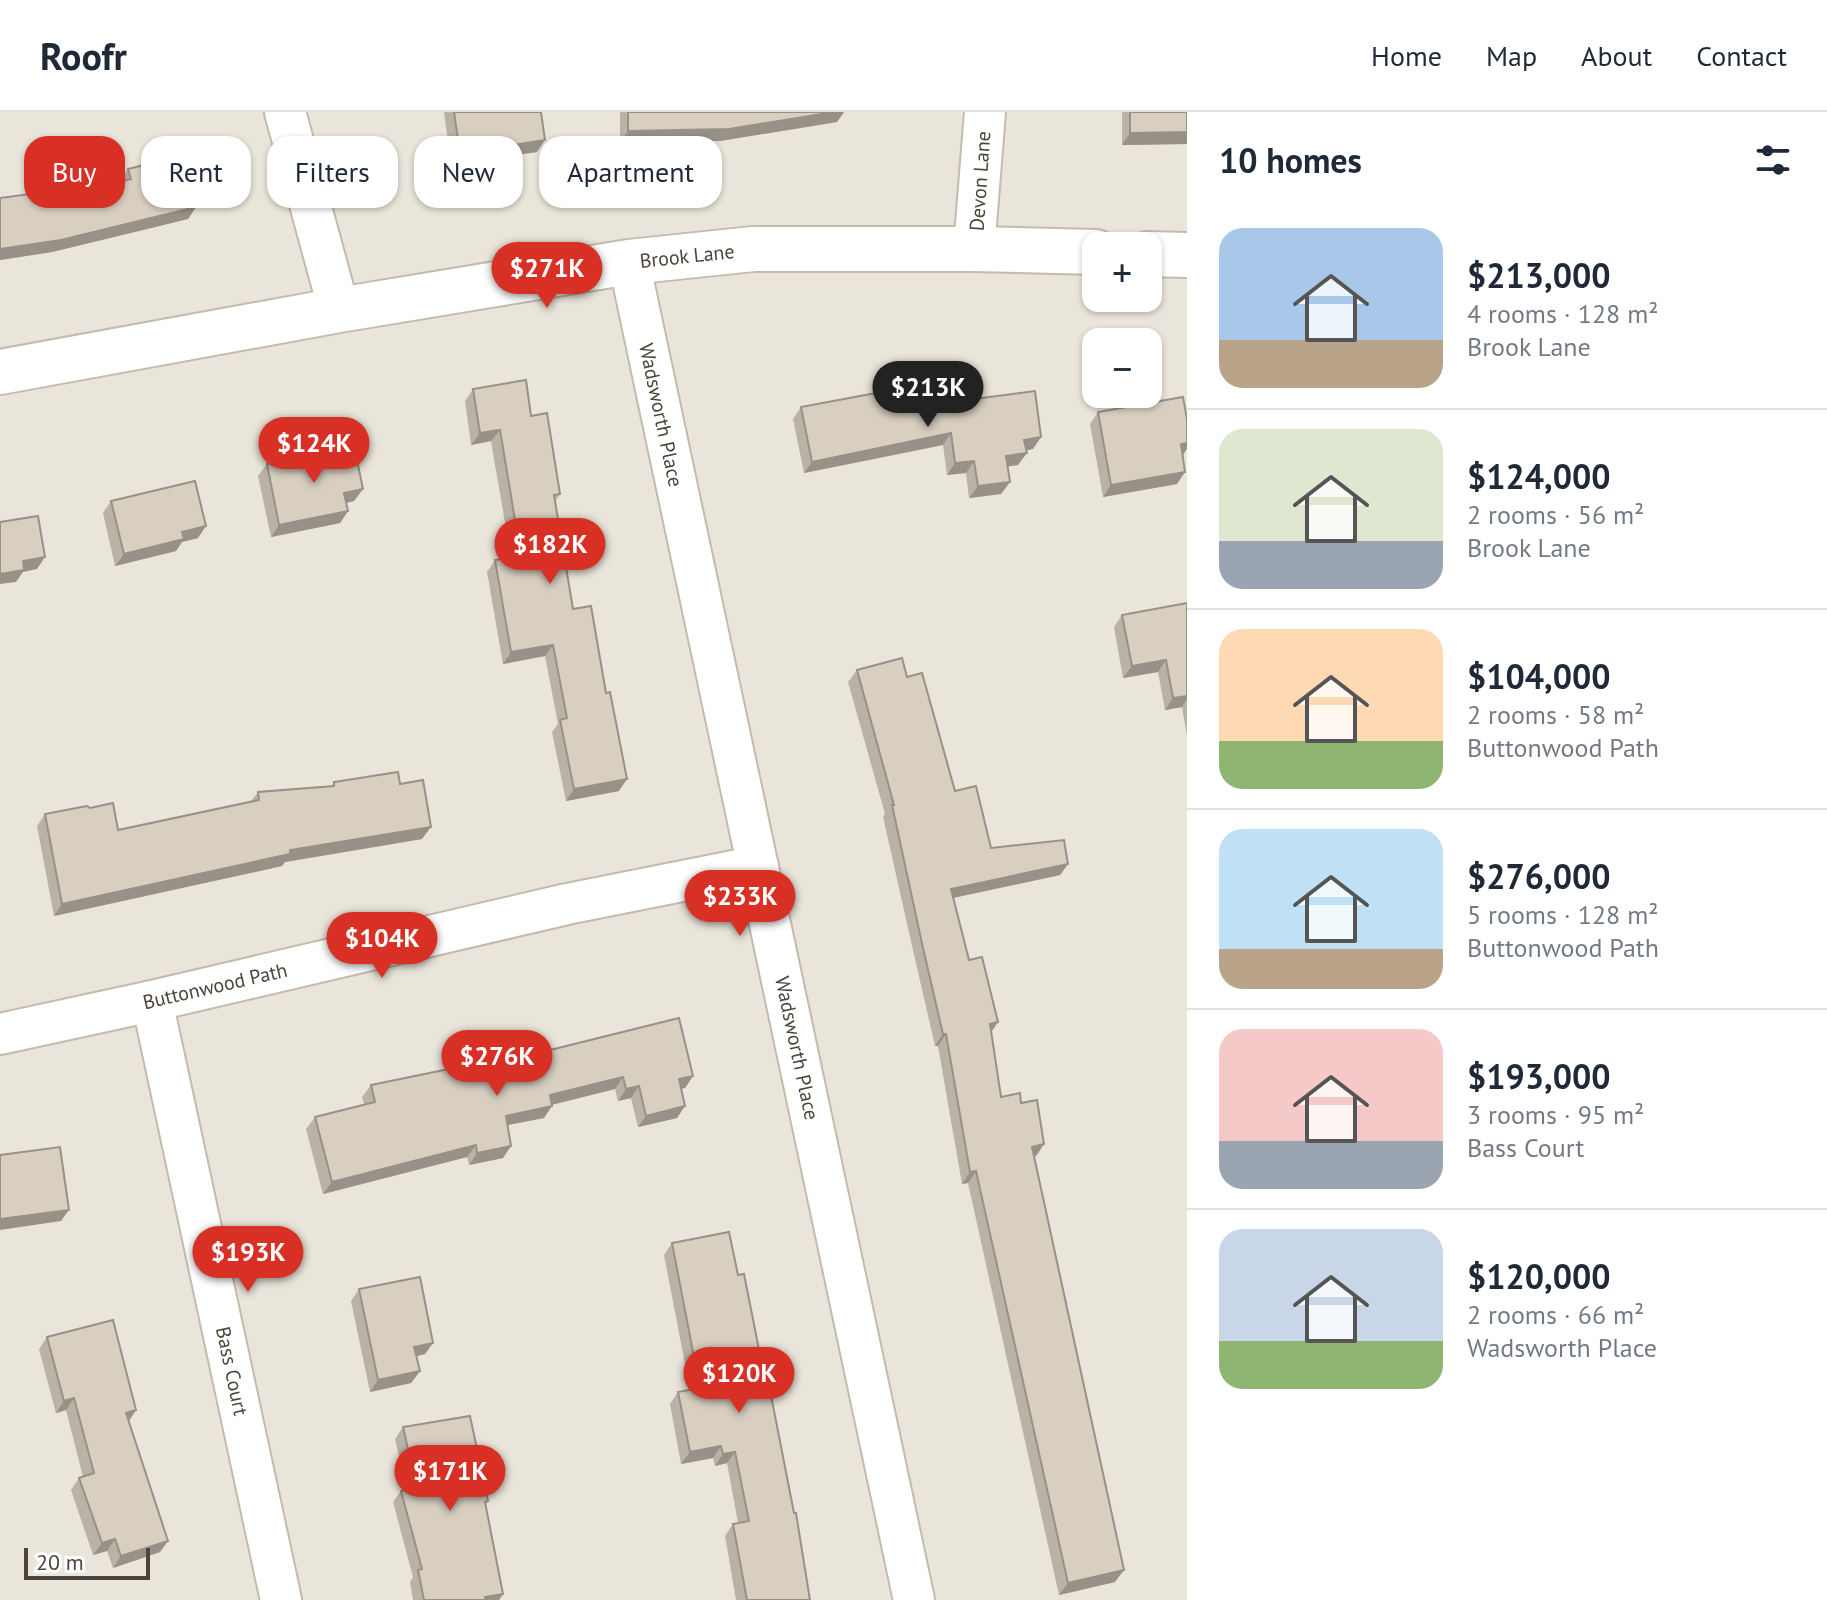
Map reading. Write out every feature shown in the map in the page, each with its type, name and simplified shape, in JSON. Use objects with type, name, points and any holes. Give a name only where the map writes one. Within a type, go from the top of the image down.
[{"type":"street","points":[[285,112],[339,310]]},
{"type":"street","name":"Devon Lane","points":[[974,249],[985,112]]},
{"type":"street","name":"Brook Lane","points":[[0,372],[339,310],[629,262],[753,249],[1082,252]]},
{"type":"street","points":[[1162,254],[1187,255]]},
{"type":"street","name":"Wadsworth Place","points":[[629,262],[914,1600]]},
{"type":"street","name":"Buttonwood Path","points":[[0,1034],[567,904],[758,866]]},
{"type":"street","name":"Bass Court","points":[[152,1001],[281,1600]]},
{"type":"shaded area","points":[[0,112],[1187,112],[1187,1600],[0,1600]]},
{"type":"building","points":[[454,112],[541,112],[544,136],[539,136],[539,141],[523,143],[523,136],[458,136]]},
{"type":"building","points":[[628,112],[834,112],[729,129],[628,131]]},
{"type":"building","points":[[1130,112],[1187,112],[1187,132],[1130,133]]},
{"type":"building","points":[[141,166],[141,208],[192,208],[61,240],[0,249],[0,198],[24,195],[24,208],[125,208],[125,180],[131,179],[128,169]]},
{"type":"building","points":[[526,380],[531,416],[547,413],[560,494],[554,495],[573,609],[591,606],[606,693],[610,692],[627,779],[574,789],[560,720],[567,718],[553,645],[511,652],[495,560],[521,556],[500,430],[480,433],[473,389]]},
{"type":"building","points":[[887,391],[891,410],[1035,391],[1041,437],[1024,440],[1027,453],[1006,456],[1010,482],[978,486],[974,461],[955,463],[951,433],[812,462],[801,407]]},
{"type":"building","points":[[1183,397],[1187,419],[1187,443],[1181,444],[1185,472],[1111,485],[1098,412],[1121,408],[1162,408],[1162,401]]},
{"type":"building","points":[[354,446],[363,489],[344,493],[348,511],[279,525],[267,464]]},
{"type":"building","points":[[195,481],[206,526],[182,532],[184,539],[124,554],[111,501]]},
{"type":"building","points":[[38,516],[45,557],[23,561],[24,570],[0,574],[0,522]]},
{"type":"building","points":[[1187,603],[1187,696],[1173,698],[1166,660],[1132,666],[1122,615]]},
{"type":"building","points":[[902,658],[907,677],[922,673],[955,791],[976,786],[991,848],[1064,840],[1068,864],[951,889],[969,960],[982,957],[998,1022],[990,1024],[1001,1097],[1020,1093],[1021,1103],[1037,1100],[1044,1144],[1032,1147],[1124,1570],[1068,1583],[976,1171],[970,1172],[946,1034],[943,1034],[923,948],[894,805],[857,670]]},
{"type":"building","points":[[398,772],[400,784],[423,780],[431,827],[290,850],[290,854],[62,904],[45,814],[113,803],[118,830],[259,800],[258,792],[334,786],[334,782]]},
{"type":"building","points":[[679,1018],[693,1076],[679,1079],[685,1106],[646,1116],[639,1086],[626,1089],[623,1077],[550,1095],[552,1106],[506,1116],[511,1146],[477,1153],[476,1145],[332,1182],[315,1117],[375,1102],[371,1085],[542,1052]]},
{"type":"building","points":[[60,1147],[69,1210],[0,1219],[0,1155]]},
{"type":"building","points":[[729,1232],[738,1275],[744,1274],[764,1375],[767,1375],[796,1513],[810,1600],[747,1600],[733,1524],[749,1521],[735,1452],[723,1454],[721,1446],[690,1452],[678,1392],[700,1388],[672,1243]]},
{"type":"building","points":[[420,1277],[433,1343],[414,1347],[420,1371],[378,1380],[359,1289]]},
{"type":"building","points":[[113,1320],[136,1410],[126,1413],[168,1541],[121,1556],[115,1539],[102,1543],[79,1478],[94,1473],[74,1398],[64,1401],[47,1337]]},
{"type":"building","points":[[470,1416],[503,1594],[485,1597],[486,1600],[424,1600],[418,1570],[422,1569],[401,1491],[417,1488],[403,1427]]}]
